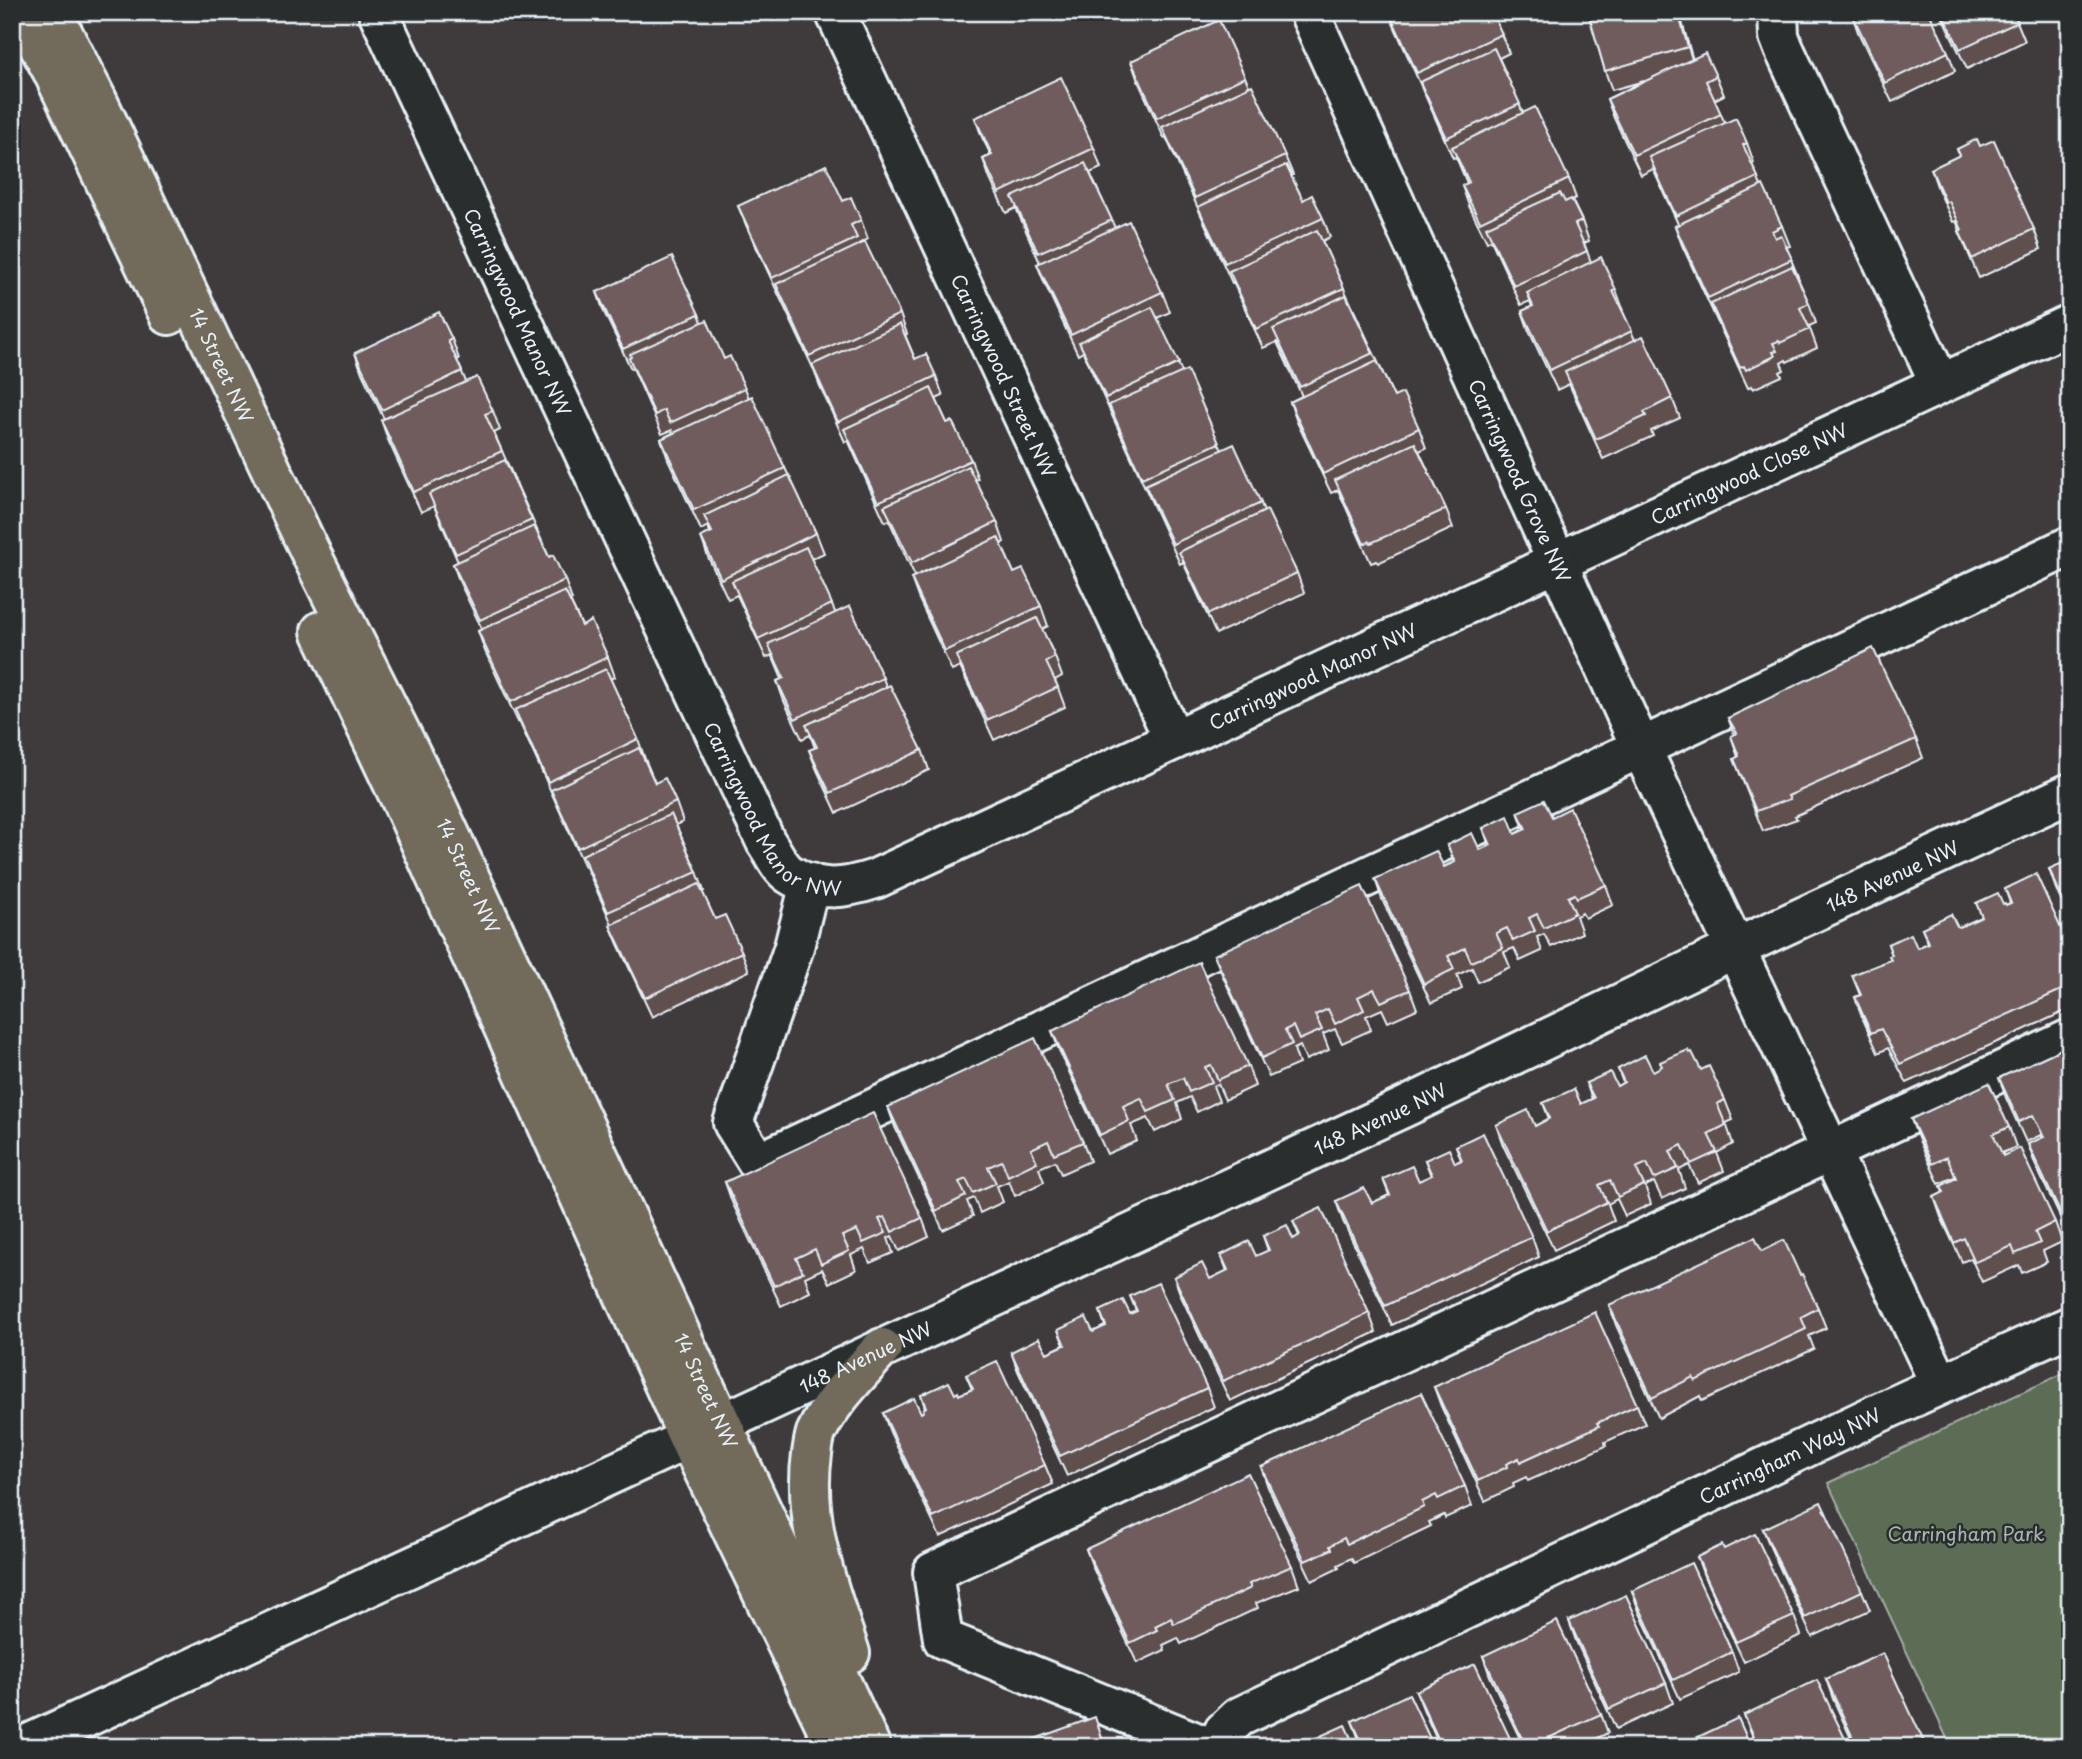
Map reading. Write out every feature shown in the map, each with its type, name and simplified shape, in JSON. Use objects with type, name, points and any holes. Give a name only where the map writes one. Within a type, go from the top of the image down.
[{"type":"main road","name":"14 Street NW","points":[[20,12],[52,70],[704,1431],[871,1747]]},
{"type":"main road","name":"14 Street NW","points":[[52,12],[103,112],[318,569],[434,800],[836,1747]]},
{"type":"main road","points":[[882,1348],[841,1396],[816,1434],[809,1483],[812,1524],[828,1586],[860,1684],[885,1747]]},
{"type":"street","name":"Carringwood Manor NW","points":[[377,12],[766,842],[788,873],[825,888],[847,888],[875,879],[1556,562]]},
{"type":"street","name":"Carringwood Street NW","points":[[835,12],[1174,740]]},
{"type":"street","name":"Carringwood Grove NW","points":[[1309,12],[1556,562],[1734,949]]},
{"type":"street","points":[[1778,12],[1779,36],[1784,49],[1940,384]]},
{"type":"street","name":"Carringwood Close NW","points":[[1556,562],[2070,324]]},
{"type":"street","points":[[810,883],[794,947],[733,1123],[758,1163],[2070,546]]},
{"type":"street","name":"148 Avenue NW","points":[[22,1747],[1407,1106],[1734,949],[2070,793]]},
{"type":"street","points":[[1734,949],[1940,1384]]},
{"type":"street","points":[[1208,1747],[943,1639],[933,1572],[2070,1040]]},
{"type":"street","name":"Carringham Way NW","points":[[1216,1747],[1224,1731],[1239,1717],[1940,1384],[2070,1326]]},
{"type":"green space","name":"Carringham Park","points":[[2070,1370],[2070,1736],[2046,1747],[1951,1747],[1828,1483]]},
{"type":"building","points":[[1389,12],[1492,12],[1502,34],[1417,73]]},
{"type":"building","points":[[1588,12],[1678,12],[1688,47],[1605,71]]},
{"type":"building","points":[[1851,12],[1929,12],[1948,52],[1885,83]]},
{"type":"building","points":[[1942,12],[2013,12],[2018,22],[1960,49]]},
{"type":"building","points":[[1219,20],[1245,77],[1157,118],[1131,61]]},
{"type":"building","points":[[1494,48],[1520,104],[1446,138],[1420,82]]},
{"type":"building","points":[[1705,53],[1716,76],[1706,81],[1721,114],[1634,155],[1607,99]]},
{"type":"building","points":[[1061,77],[1094,148],[999,193],[983,159],[992,155],[975,118]]},
{"type":"building","points":[[1252,85],[1285,156],[1195,198],[1162,127]]},
{"type":"building","points":[[1535,107],[1569,179],[1480,222],[1462,186],[1469,182],[1452,147]]},
{"type":"building","points":[[1736,118],[1747,143],[1743,145],[1758,177],[1676,216],[1649,157]]},
{"type":"building","points":[[1977,139],[1980,146],[1994,140],[2034,229],[1972,259],[1949,201],[1946,203],[1931,169],[1960,155],[1957,149]]},
{"type":"building","points":[[1085,163],[1112,220],[1038,253],[1012,197]]},
{"type":"building","points":[[826,165],[843,201],[851,197],[861,220],[851,225],[857,238],[772,278],[738,206]]},
{"type":"building","points":[[1286,165],[1303,200],[1312,195],[1323,218],[1225,263],[1198,207]]},
{"type":"building","points":[[1763,185],[1782,226],[1772,231],[1775,238],[1781,235],[1792,259],[1708,298],[1675,226]]},
{"type":"building","points":[[1560,193],[1565,202],[1571,199],[1582,221],[1575,224],[1587,251],[1514,286],[1486,227]]},
{"type":"building","points":[[1129,221],[1162,292],[1071,335],[1037,264]]},
{"type":"building","points":[[1317,230],[1344,288],[1256,329],[1229,271]]},
{"type":"building","points":[[865,242],[900,314],[809,356],[776,284]]},
{"type":"building","points":[[672,257],[699,314],[623,349],[597,292]]},
{"type":"building","points":[[1601,257],[1632,331],[1550,370],[1522,311],[1533,306],[1527,293]]},
{"type":"building","points":[[1792,266],[1809,303],[1800,308],[1810,329],[1780,343],[1773,343],[1777,351],[1773,352],[1775,356],[1746,370],[1744,366],[1740,368],[1711,304]]},
{"type":"building","points":[[1346,295],[1373,353],[1300,387],[1273,329]]},
{"type":"building","points":[[1152,307],[1179,363],[1106,398],[1079,342]]},
{"type":"building","points":[[439,312],[452,339],[448,341],[462,371],[382,410],[355,353]]},
{"type":"building","points":[[707,320],[724,359],[730,356],[745,388],[670,423],[664,410],[655,415],[629,358],[630,354]]},
{"type":"building","points":[[900,324],[915,359],[926,354],[936,376],[838,422],[812,365]]},
{"type":"building","points":[[1643,336],[1672,398],[1644,412],[1646,416],[1596,439],[1565,372]]},
{"type":"building","points":[[1377,361],[1394,397],[1403,393],[1419,428],[1323,474],[1290,402]]},
{"type":"building","points":[[1187,370],[1219,443],[1142,478],[1109,405]]},
{"type":"building","points":[[477,377],[493,411],[485,414],[502,451],[414,492],[381,420]]},
{"type":"building","points":[[931,388],[947,423],[952,421],[971,460],[878,502],[844,429]]},
{"type":"building","points":[[752,396],[785,468],[694,510],[661,439]]},
{"type":"building","points":[[1415,443],[1446,509],[1364,544],[1335,480]]},
{"type":"building","points":[[1234,444],[1261,503],[1173,544],[1145,485]]},
{"type":"building","points":[[505,460],[532,520],[456,554],[429,494]]},
{"type":"building","points":[[968,466],[997,522],[912,563],[884,506]]},
{"type":"building","points":[[789,475],[816,533],[721,579],[701,537],[712,532],[704,516]]},
{"type":"building","points":[[1267,510],[1297,573],[1209,614],[1179,552]]},
{"type":"building","points":[[534,526],[549,557],[553,555],[565,580],[480,620],[453,564]]},
{"type":"building","points":[[998,537],[1014,573],[1023,569],[1041,606],[945,651],[911,578]]},
{"type":"building","points":[[806,547],[832,604],[758,639],[732,581]]},
{"type":"building","points":[[565,591],[582,626],[591,621],[608,657],[511,702],[478,631]]},
{"type":"building","points":[[850,606],[883,678],[795,719],[777,681],[784,678],[768,644]]},
{"type":"building","points":[[1037,618],[1055,657],[1046,662],[1058,687],[987,720],[956,656]]},
{"type":"building","points":[[1873,648],[1916,739],[1788,796],[1790,799],[1756,811],[1734,759],[1739,756],[1731,736],[1737,733],[1728,718]]},
{"type":"building","points":[[606,669],[638,739],[548,782],[515,710]]},
{"type":"building","points":[[890,685],[922,750],[830,793],[809,750],[817,747],[806,725]]},
{"type":"building","points":[[639,748],[655,783],[665,778],[676,802],[578,848],[551,790]]},
{"type":"building","points":[[1544,800],[1552,817],[1570,808],[1606,885],[1577,898],[1575,894],[1568,897],[1575,913],[1544,928],[1537,914],[1529,918],[1535,931],[1513,941],[1507,928],[1496,933],[1503,948],[1471,962],[1465,948],[1448,956],[1454,969],[1424,984],[1375,879],[1436,851],[1444,867],[1455,862],[1447,845],[1472,833],[1480,850],[1491,845],[1483,828],[1508,816],[1515,834],[1526,829],[1518,812]]},
{"type":"building","points":[[671,814],[697,872],[608,912],[582,855]]},
{"type":"building","points":[[2070,860],[2070,914],[2049,869]]},
{"type":"building","points":[[2036,874],[2070,948],[2070,986],[1900,1064],[1881,1029],[1871,1033],[1855,997],[1861,995],[1852,975],[1891,960],[1888,944],[1911,934],[1917,948],[1929,943],[1922,928],[1951,914],[1960,927],[1982,917],[1976,903],[1998,893],[2003,904],[2011,903],[2005,889]]},
{"type":"building","points":[[699,884],[715,919],[725,915],[742,952],[645,998],[610,925]]},
{"type":"building","points":[[1362,886],[1410,990],[1381,1002],[1374,989],[1358,997],[1364,1010],[1335,1024],[1328,1009],[1315,1015],[1322,1030],[1299,1040],[1293,1026],[1285,1030],[1292,1044],[1262,1058],[1214,955]]},
{"type":"building","points":[[1199,962],[1248,1066],[1218,1080],[1211,1065],[1205,1067],[1212,1082],[1189,1092],[1183,1078],[1168,1084],[1175,1100],[1148,1112],[1141,1098],[1123,1106],[1129,1121],[1100,1135],[1052,1031]]},
{"type":"building","points":[[1035,1038],[1083,1142],[1054,1154],[1048,1141],[1031,1149],[1037,1162],[1008,1176],[1002,1161],[988,1167],[996,1183],[973,1193],[966,1179],[959,1182],[966,1196],[936,1211],[888,1107]]},
{"type":"building","points":[[2070,1045],[2070,1216],[2063,1219],[2028,1144],[2044,1137],[2033,1115],[2019,1122],[1999,1078]]},
{"type":"building","points":[[1688,1050],[1689,1053],[1692,1052],[1701,1070],[1709,1066],[1725,1100],[1717,1104],[1726,1125],[1708,1134],[1717,1152],[1691,1164],[1682,1145],[1670,1151],[1678,1168],[1654,1179],[1647,1163],[1636,1168],[1644,1185],[1618,1197],[1610,1180],[1599,1185],[1607,1202],[1547,1231],[1496,1125],[1528,1110],[1535,1126],[1550,1118],[1543,1103],[1574,1089],[1581,1104],[1594,1098],[1586,1083],[1610,1072],[1617,1086],[1624,1082],[1618,1069],[1645,1055],[1653,1071],[1662,1066],[1660,1062]]},
{"type":"building","points":[[1989,1083],[2009,1127],[1993,1134],[2003,1156],[2020,1148],[2055,1222],[2035,1232],[2040,1243],[2015,1254],[2012,1246],[1975,1262],[1964,1238],[1954,1243],[1934,1197],[1944,1192],[1941,1186],[1956,1178],[1947,1157],[1932,1164],[1911,1119]]},
{"type":"building","points":[[873,1113],[922,1218],[892,1232],[885,1217],[879,1219],[886,1233],[863,1243],[857,1230],[842,1236],[849,1251],[821,1264],[815,1249],[796,1258],[803,1272],[774,1286],[725,1182]]},
{"type":"building","points":[[1483,1133],[1532,1237],[1385,1306],[1336,1201],[1364,1188],[1372,1203],[1390,1195],[1383,1179],[1412,1166],[1419,1181],[1432,1175],[1425,1160],[1449,1149],[1455,1163],[1462,1160],[1456,1146]]},
{"type":"building","points":[[1321,1208],[1369,1313],[1223,1381],[1174,1277],[1202,1263],[1210,1279],[1228,1270],[1221,1255],[1249,1241],[1256,1256],[1269,1250],[1263,1236],[1287,1225],[1293,1239],[1300,1235],[1293,1221]]},
{"type":"building","points":[[1755,1237],[1762,1251],[1784,1240],[1818,1308],[1801,1317],[1806,1329],[1695,1381],[1693,1377],[1652,1398],[1609,1305]]},
{"type":"building","points":[[1158,1283],[1207,1388],[1060,1456],[1011,1352],[1039,1338],[1047,1353],[1065,1345],[1058,1330],[1086,1317],[1093,1332],[1106,1326],[1100,1311],[1123,1300],[1130,1314],[1137,1311],[1130,1296]]},
{"type":"building","points":[[1595,1312],[1637,1405],[1597,1423],[1599,1426],[1520,1462],[1519,1458],[1506,1464],[1507,1467],[1478,1481],[1434,1387]]},
{"type":"building","points":[[997,1361],[1045,1465],[933,1518],[883,1413],[914,1398],[921,1413],[926,1407],[921,1395],[949,1382],[955,1394],[973,1389],[966,1375]]},
{"type":"building","points":[[1421,1393],[1465,1486],[1438,1499],[1436,1495],[1422,1502],[1424,1507],[1347,1544],[1344,1538],[1330,1546],[1332,1549],[1305,1561],[1261,1467]]},
{"type":"building","points":[[1248,1473],[1292,1566],[1249,1584],[1251,1588],[1174,1624],[1171,1618],[1155,1626],[1157,1630],[1130,1643],[1086,1549]]},
{"type":"building","points":[[1821,1502],[1862,1591],[1805,1618],[1763,1529]]},
{"type":"building","points":[[1755,1534],[1794,1616],[1736,1642],[1697,1557],[1722,1545],[1724,1549]]},
{"type":"building","points":[[1691,1563],[1732,1652],[1673,1680],[1632,1591]]},
{"type":"building","points":[[1626,1595],[1666,1683],[1609,1709],[1569,1621]]},
{"type":"building","points":[[1557,1621],[1601,1714],[1526,1747],[1483,1656]]},
{"type":"building","points":[[1883,1653],[1924,1742],[1912,1747],[1857,1747],[1826,1679]]},
{"type":"building","points":[[1475,1664],[1514,1747],[1442,1747],[1416,1691]]},
{"type":"building","points":[[1817,1680],[1849,1747],[1759,1747],[1744,1715]]},
{"type":"building","points":[[1409,1694],[1434,1747],[1364,1747],[1352,1721]]},
{"type":"building","points":[[1095,1717],[1105,1747],[1013,1747]]},
{"type":"building","points":[[1738,1718],[1751,1747],[1677,1747]]},
{"type":"building","points":[[1345,1725],[1355,1747],[1296,1747]]}]
